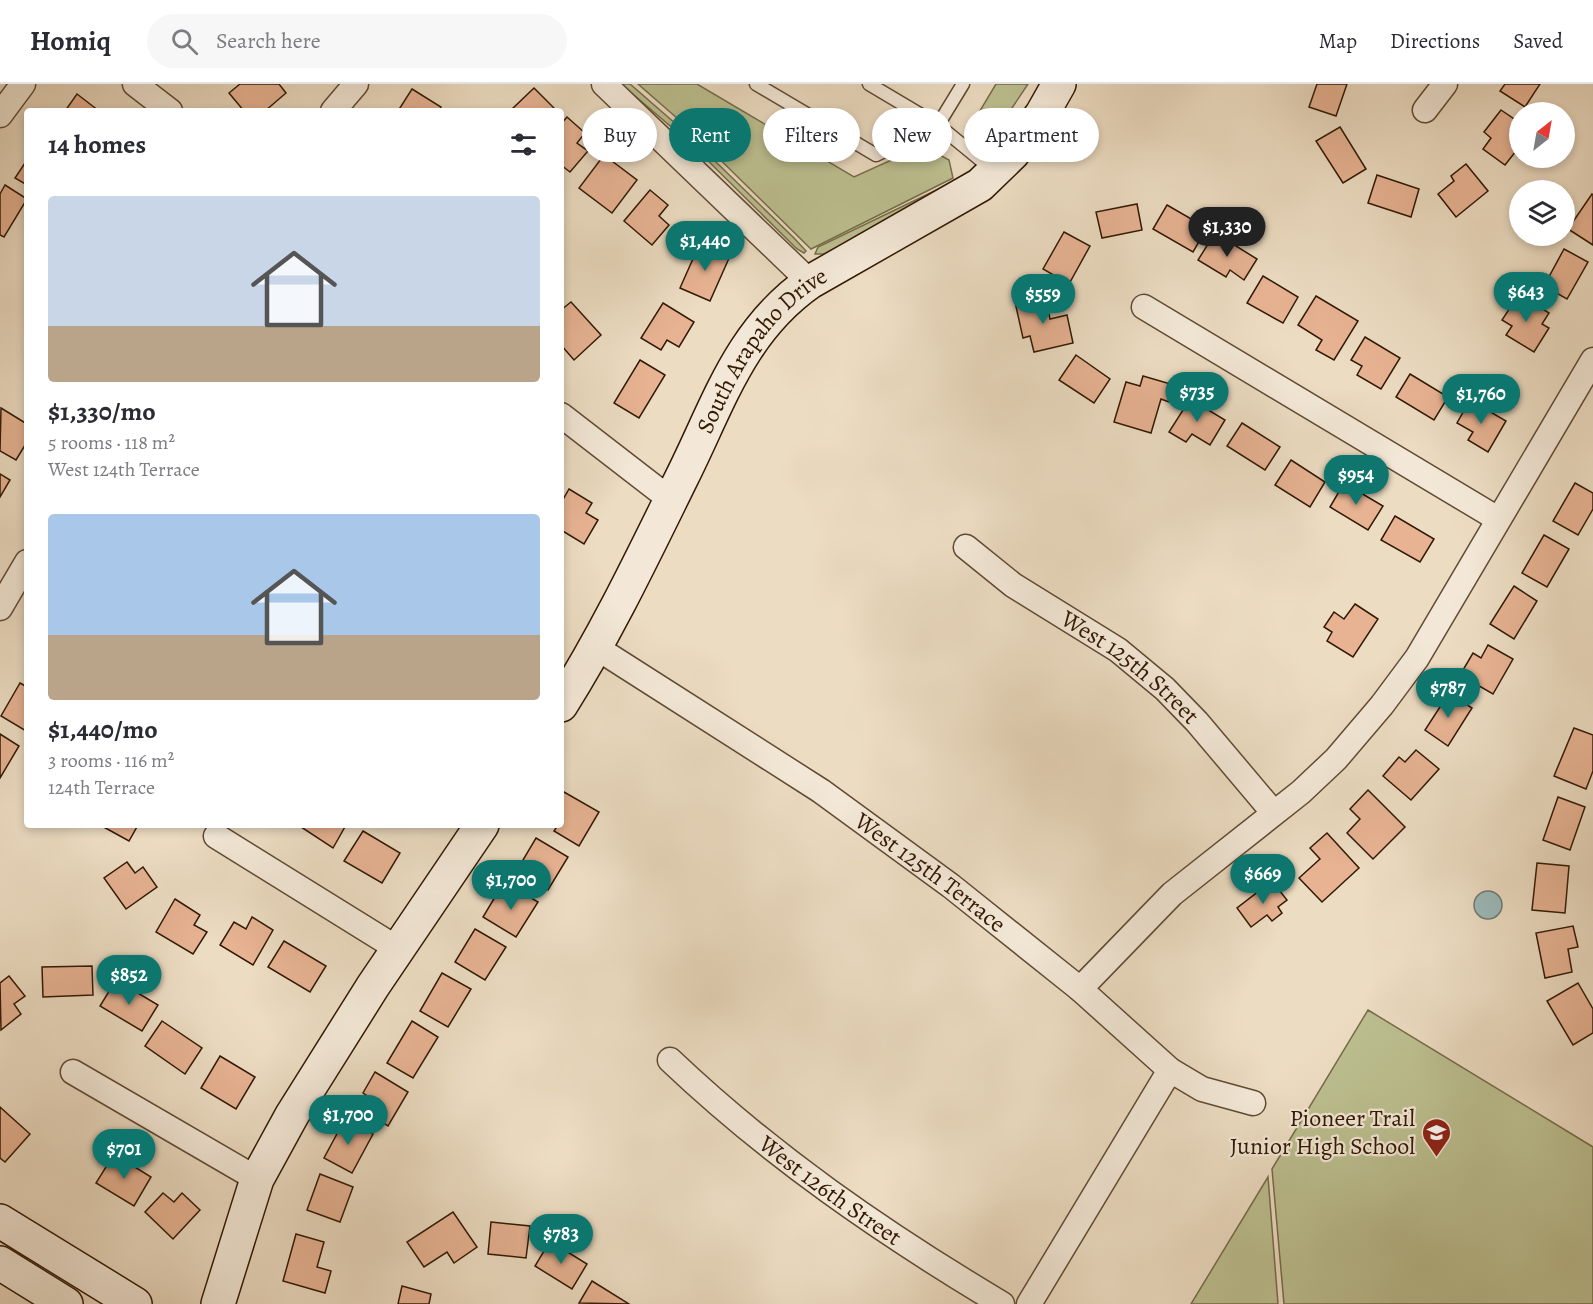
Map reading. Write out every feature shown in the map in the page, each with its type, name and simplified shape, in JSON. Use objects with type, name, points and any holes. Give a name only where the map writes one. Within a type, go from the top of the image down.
[{"type":"street","points":[[0,116],[23,84]]},
{"type":"street","points":[[135,84],[166,108]]},
{"type":"street","points":[[336,108],[356,84]]},
{"type":"street","points":[[604,84],[810,282]]},
{"type":"street","name":"South Arapaho Drive","points":[[564,700],[597,648],[671,500],[727,380],[758,329],[791,296],[810,282],[962,198],[995,172],[1029,132],[1059,84]]},
{"type":"street","points":[[1425,110],[1445,84]]},
{"type":"street","points":[[1144,307],[1498,519]]},
{"type":"street","points":[[1080,989],[1172,894],[1301,792],[1336,759],[1404,677],[1593,360]]},
{"type":"street","points":[[564,417],[671,500]]},
{"type":"street","name":"West 125th Street","points":[[966,547],[1013,585],[1118,650],[1165,689],[1197,722],[1273,812]]},
{"type":"street","points":[[0,608],[24,567]]},
{"type":"street","name":"West 125th Terrace","points":[[597,648],[821,791],[951,886],[1080,989],[1170,1070],[1202,1089],[1253,1103]]},
{"type":"street","points":[[218,1304],[257,1179],[292,1115],[398,949],[480,828]]},
{"type":"street","points":[[216,836],[398,949]]},
{"type":"street","name":"West 126th Street","points":[[670,1060],[725,1113],[825,1190],[896,1239],[1002,1304]]},
{"type":"street","points":[[1029,1304],[1170,1070]]},
{"type":"street","points":[[73,1072],[257,1179]]},
{"type":"street","points":[[0,1221],[135,1304]]},
{"type":"street","points":[[0,1263],[66,1304]]},
{"type":"lane","points":[[756,84],[872,153]]},
{"type":"lane","points":[[869,84],[909,108]]},
{"type":"lane","points":[[948,108],[963,84]]},
{"type":"lane","points":[[952,137],[995,172]]},
{"type":"green space","points":[[621,84],[630,84],[669,118],[669,125],[657,115],[657,108],[649,108]]},
{"type":"green space","points":[[638,84],[697,84],[738,108],[669,108],[669,111]]},
{"type":"green space","points":[[996,84],[1028,84],[1012,108],[982,108]]},
{"type":"green space","points":[[751,116],[763,123],[763,162],[829,162],[854,177],[887,162],[949,162],[953,178],[811,249],[723,162],[751,162]]},
{"type":"green space","points":[[709,162],[716,162],[806,251],[804,253],[797,249]]},
{"type":"green space","points":[[951,183],[942,195],[824,254],[815,254],[818,247]]},
{"type":"green space","name":"Pioneer Trail Junior High School","points":[[1368,1010],[1593,1147],[1593,1304],[1284,1304],[1272,1169]]},
{"type":"green space","points":[[1268,1177],[1278,1304],[1191,1304]]},
{"type":"water","points":[[1488,891],[1498,895],[1502,905],[1498,915],[1488,919],[1478,915],[1474,905],[1478,895]]},
{"type":"building","points":[[240,84],[279,84],[286,93],[268,108],[242,108],[229,93]]},
{"type":"building","points":[[1317,84],[1347,84],[1336,116],[1309,107]]},
{"type":"building","points":[[1505,84],[1540,84],[1528,102],[1517,102],[1500,91]]},
{"type":"building","points":[[534,88],[554,108],[513,108]]},
{"type":"building","points":[[412,89],[441,107],[440,108],[400,108]]},
{"type":"building","points":[[77,94],[95,108],[67,108]]},
{"type":"building","points":[[1501,110],[1509,115],[1509,160],[1505,165],[1483,149],[1491,138],[1484,132]]},
{"type":"building","points":[[567,117],[582,130],[582,137],[577,143],[582,147],[582,158],[570,172],[564,167],[564,120]]},
{"type":"building","points":[[1340,127],[1366,169],[1343,183],[1316,141]]},
{"type":"building","points":[[599,162],[613,162],[637,180],[612,213],[579,188]]},
{"type":"building","points":[[24,164],[24,183],[15,178]]},
{"type":"building","points":[[1466,164],[1488,191],[1456,217],[1438,194],[1454,181],[1451,176]]},
{"type":"building","points":[[1377,175],[1419,189],[1411,217],[1368,203]]},
{"type":"building","points":[[5,185],[24,197],[24,204],[4,237],[0,235],[0,194]]},
{"type":"building","points":[[650,190],[668,205],[659,216],[669,225],[652,245],[624,221]]},
{"type":"building","points":[[1592,194],[1593,245],[1575,233],[1575,219]]},
{"type":"building","points":[[1137,204],[1142,230],[1102,238],[1096,212]]},
{"type":"building","points":[[1167,205],[1207,228],[1193,252],[1153,229]]},
{"type":"building","points":[[1064,232],[1090,246],[1069,284],[1043,269]]},
{"type":"building","points":[[1215,233],[1257,259],[1244,280],[1230,270],[1226,277],[1198,260]]},
{"type":"building","points":[[700,243],[730,256],[710,301],[680,288]]},
{"type":"building","points":[[1564,249],[1588,262],[1567,299],[1544,286]]},
{"type":"building","points":[[1263,276],[1298,297],[1283,323],[1247,303]]},
{"type":"building","points":[[1519,294],[1549,313],[1542,324],[1549,328],[1534,352],[1506,335],[1512,326],[1502,320]]},
{"type":"building","points":[[1045,295],[1050,319],[1067,315],[1073,343],[1034,352],[1030,336],[1023,338],[1015,302]]},
{"type":"building","points":[[1316,296],[1358,321],[1334,360],[1316,350],[1322,340],[1298,325]]},
{"type":"building","points":[[571,302],[601,335],[574,360],[564,348],[564,308]]},
{"type":"building","points":[[663,303],[694,322],[679,347],[667,340],[661,350],[641,338]]},
{"type":"building","points":[[1365,337],[1400,358],[1381,389],[1357,375],[1362,366],[1351,360]]},
{"type":"building","points":[[1076,355],[1110,379],[1094,403],[1059,380]]},
{"type":"building","points":[[640,360],[665,375],[639,418],[614,403]]},
{"type":"building","points":[[1410,374],[1448,397],[1434,420],[1396,397]]},
{"type":"building","points":[[1143,376],[1174,385],[1169,402],[1161,399],[1151,433],[1114,422],[1126,382],[1140,386]]},
{"type":"building","points":[[1190,399],[1225,420],[1210,445],[1192,434],[1186,442],[1169,432]]},
{"type":"building","points":[[1470,400],[1506,421],[1488,452],[1468,440],[1473,432],[1457,423]]},
{"type":"building","points":[[1,408],[24,422],[24,447],[16,460],[0,451]]},
{"type":"building","points":[[1242,423],[1280,447],[1265,470],[1227,446]]},
{"type":"building","points":[[1291,460],[1325,482],[1310,507],[1275,485]]},
{"type":"building","points":[[0,474],[10,480],[0,497]]},
{"type":"building","points":[[1344,483],[1383,506],[1368,530],[1330,507]]},
{"type":"building","points":[[1575,483],[1593,493],[1593,509],[1578,535],[1553,521]]},
{"type":"building","points":[[569,489],[592,503],[586,513],[598,520],[584,544],[564,532],[564,498]]},
{"type":"building","points":[[1395,516],[1434,539],[1420,562],[1381,540]]},
{"type":"building","points":[[1544,535],[1569,549],[1547,587],[1522,573]]},
{"type":"building","points":[[1514,586],[1537,601],[1514,639],[1490,624]]},
{"type":"building","points":[[1355,604],[1378,619],[1353,657],[1327,641],[1332,632],[1324,627],[1334,612],[1344,619]]},
{"type":"building","points":[[1488,645],[1513,659],[1493,694],[1460,675],[1473,653],[1481,658]]},
{"type":"building","points":[[20,683],[24,685],[24,730],[1,716]]},
{"type":"building","points":[[1449,693],[1472,708],[1448,746],[1425,730]]},
{"type":"building","points":[[1574,728],[1593,735],[1593,771],[1586,789],[1554,776]]},
{"type":"building","points":[[0,734],[19,746],[0,778]]},
{"type":"building","points":[[1416,750],[1439,769],[1411,800],[1383,776],[1399,757],[1405,762]]},
{"type":"building","points":[[1368,790],[1405,827],[1373,859],[1347,833],[1360,819],[1350,809]]},
{"type":"building","points":[[564,792],[599,812],[579,846],[554,831],[556,828],[564,828]]},
{"type":"building","points":[[1558,797],[1585,807],[1570,850],[1543,840]]},
{"type":"building","points":[[105,828],[136,828],[129,841]]},
{"type":"building","points":[[303,828],[344,828],[333,848]]},
{"type":"building","points":[[363,831],[400,853],[382,883],[344,861]]},
{"type":"building","points":[[1327,833],[1359,868],[1322,902],[1299,878],[1320,859],[1310,848]]},
{"type":"building","points":[[536,838],[568,857],[548,890],[517,870]]},
{"type":"building","points":[[127,862],[135,873],[143,867],[157,887],[126,909],[104,878]]},
{"type":"building","points":[[1537,863],[1569,866],[1565,913],[1532,910]]},
{"type":"building","points":[[1272,881],[1287,900],[1278,907],[1282,913],[1272,921],[1267,915],[1251,927],[1237,908]]},
{"type":"building","points":[[514,888],[538,902],[516,937],[483,917],[498,892],[508,897]]},
{"type":"building","points":[[175,899],[200,915],[194,925],[207,932],[193,954],[156,932]]},
{"type":"building","points":[[252,917],[273,930],[253,965],[220,945],[234,922],[246,929]]},
{"type":"building","points":[[1573,926],[1578,947],[1568,949],[1572,972],[1545,978],[1536,933]]},
{"type":"building","points":[[475,929],[506,947],[485,980],[455,962]]},
{"type":"building","points":[[284,941],[326,966],[310,992],[268,967]]},
{"type":"building","points":[[92,966],[93,995],[43,997],[42,967]]},
{"type":"building","points":[[442,973],[471,989],[448,1027],[420,1011]]},
{"type":"building","points":[[9,976],[25,996],[14,1004],[21,1014],[1,1030],[0,983]]},
{"type":"building","points":[[116,980],[158,1005],[142,1031],[100,1006]]},
{"type":"building","points":[[1578,983],[1593,1009],[1593,1033],[1573,1045],[1547,1001]]},
{"type":"building","points":[[162,1021],[202,1048],[185,1074],[145,1046]]},
{"type":"building","points":[[412,1021],[438,1037],[413,1078],[387,1063]]},
{"type":"building","points":[[220,1056],[255,1077],[236,1109],[201,1088]]},
{"type":"building","points":[[375,1072],[408,1092],[388,1126],[364,1111],[372,1099],[363,1093]]},
{"type":"building","points":[[0,1107],[30,1134],[5,1162],[0,1158]]},
{"type":"building","points":[[345,1119],[373,1134],[352,1173],[324,1158]]},
{"type":"building","points":[[114,1154],[151,1177],[134,1206],[96,1183]]},
{"type":"building","points":[[320,1174],[353,1187],[340,1222],[307,1210]]},
{"type":"building","points":[[163,1193],[174,1202],[182,1193],[200,1210],[173,1239],[145,1212]]},
{"type":"building","points":[[453,1212],[477,1247],[454,1263],[447,1252],[424,1267],[407,1242]]},
{"type":"building","points":[[491,1222],[530,1226],[526,1258],[488,1254]]},
{"type":"building","points":[[296,1234],[324,1242],[317,1267],[331,1271],[325,1293],[283,1281]]},
{"type":"building","points":[[550,1241],[587,1264],[572,1289],[535,1266]]},
{"type":"building","points":[[592,1281],[629,1304],[579,1303]]},
{"type":"building","points":[[402,1286],[431,1294],[429,1304],[398,1304]]},
{"type":"place","name":"Pioneer Trail Junior High School","points":[[1436,1158]]}]
